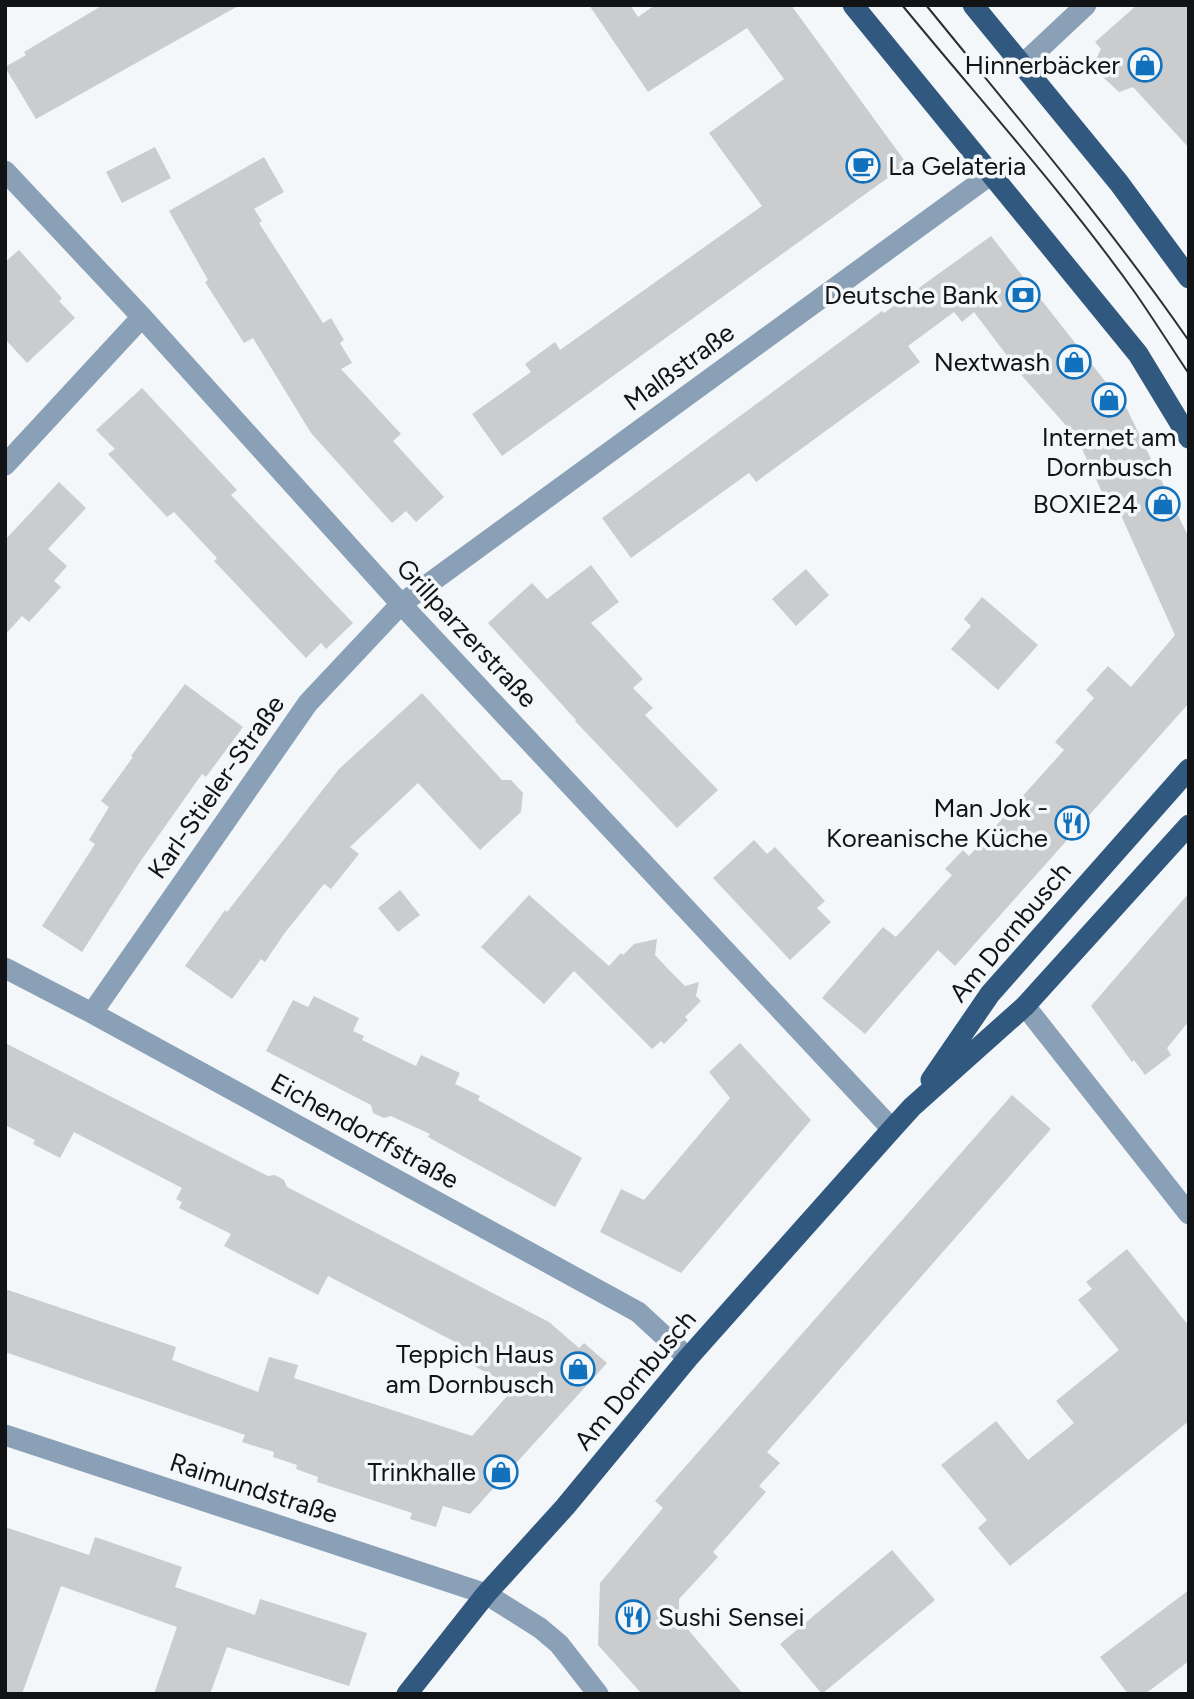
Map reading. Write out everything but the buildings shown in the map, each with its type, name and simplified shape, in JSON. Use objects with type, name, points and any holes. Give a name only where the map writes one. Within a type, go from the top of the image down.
[{"type":"main road","points":[[853,5],[1138,354],[1189,438]]},
{"type":"main road","points":[[972,5],[1119,184],[1189,278]]},
{"type":"main road","name":"Am Dornbusch","points":[[912,1107],[990,993],[1189,769]]},
{"type":"main road","name":"Am Dornbusch","points":[[407,1694],[486,1594],[565,1507],[688,1359],[892,1129],[912,1107],[1026,1006],[1189,825]]},
{"type":"street","points":[[1022,65],[1086,5]]},
{"type":"street","name":"Grillparzerstraße","points":[[5,171],[142,317],[401,604],[892,1129]]},
{"type":"street","name":"Malßstraße","points":[[401,604],[990,175]]},
{"type":"street","points":[[5,465],[142,317]]},
{"type":"street","name":"Karl-Stieler-Straße","points":[[92,1013],[308,703],[401,604]]},
{"type":"street","name":"Eichendorffstraße","points":[[5,968],[638,1312],[688,1359]]},
{"type":"street","points":[[1026,1006],[1189,1214]]},
{"type":"street","name":"Raimundstraße","points":[[5,1435],[486,1594],[540,1628],[559,1644],[598,1694]]},
{"type":"tram line","points":[[902,5],[1080,220],[1136,294],[1189,374]]},
{"type":"tram line","points":[[926,5],[1094,213],[1189,341]]},
{"type":"place","name":"Hinnerbäcker","points":[[1145,65]]},
{"type":"place","name":"La Gelateria","points":[[863,166]]},
{"type":"place","name":"Deutsche Bank","points":[[1023,295]]},
{"type":"place","name":"Nextwash","points":[[1074,362]]},
{"type":"place","name":"Internet am Dornbusch","points":[[1109,400]]},
{"type":"place","name":"BOXIE24","points":[[1163,504]]},
{"type":"place","name":"Man Jok - Koreanische Küche","points":[[1072,823]]},
{"type":"place","name":"Teppich Haus am Dornbusch","points":[[578,1369]]},
{"type":"place","name":"Trinkhalle","points":[[501,1472]]},
{"type":"place","name":"Sushi Sensei","points":[[633,1617]]}]
